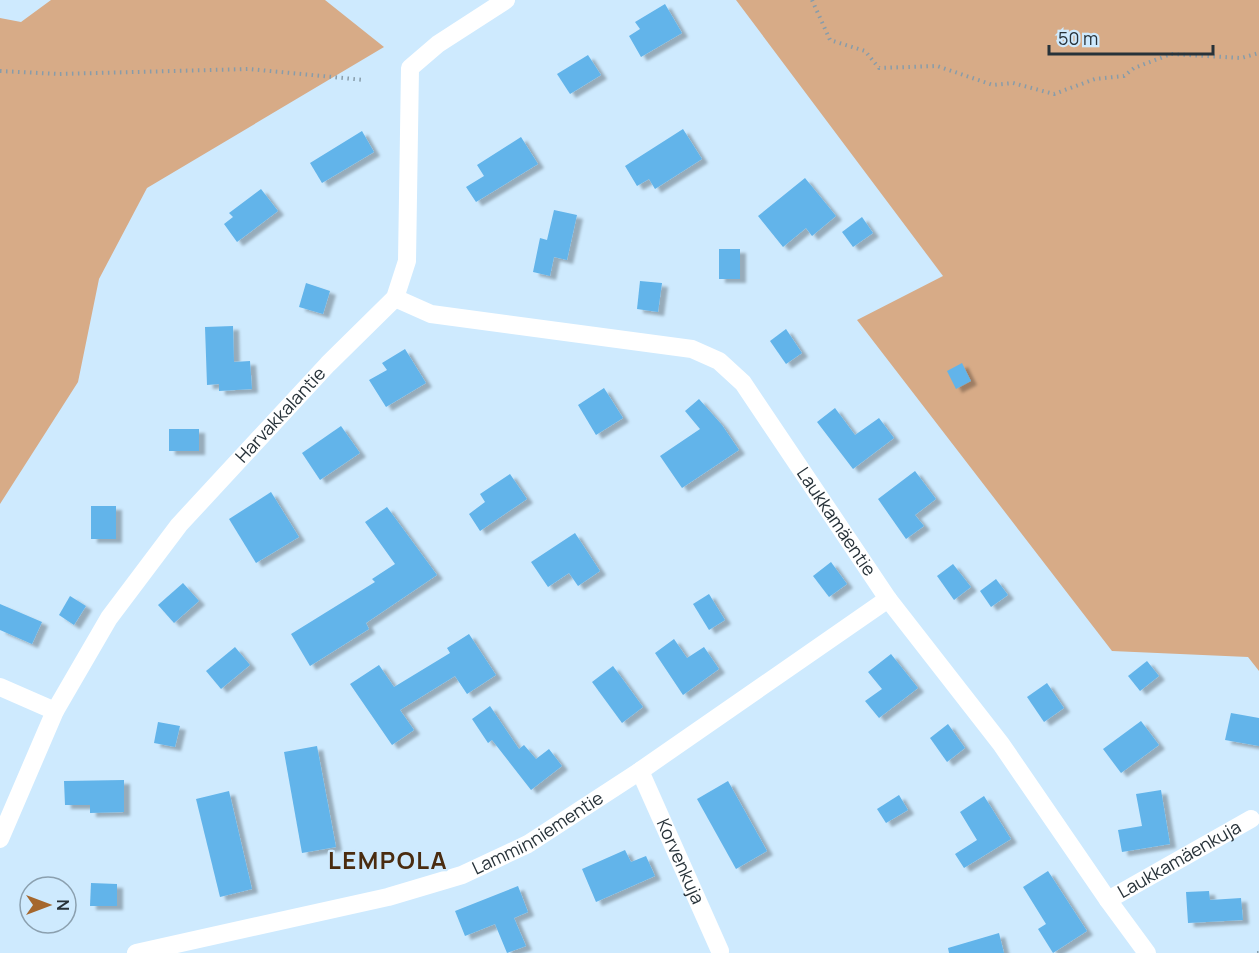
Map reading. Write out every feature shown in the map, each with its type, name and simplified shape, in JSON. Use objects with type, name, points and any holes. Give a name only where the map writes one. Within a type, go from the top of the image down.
[{"type":"street","name":"Harvakkalantie","points":[[0,839],[55,711],[109,618],[179,525],[328,364],[395,298],[407,261],[410,68],[438,44],[506,0]]},
{"type":"street","name":"Laukkamäentie","points":[[395,298],[431,314],[692,349],[719,361],[743,383],[888,599],[1001,744],[1147,953]]},
{"type":"street","name":"Lamminniementie","points":[[136,953],[388,897],[462,875],[528,844],[640,771],[888,599]]},
{"type":"street","points":[[0,687],[55,711]]},
{"type":"street","name":"Korvenkuja","points":[[640,771],[720,951]]},
{"type":"street","name":"Laukkamäenkuja","points":[[1108,900],[1251,819]]},
{"type":"path","points":[[813,0],[830,40],[865,51],[879,68],[937,66],[993,86],[1013,83],[1054,94],[1095,80],[1124,76],[1134,68],[1171,54],[1241,58],[1259,53]]},
{"type":"path","points":[[0,71],[59,74],[249,69],[364,80]]},
{"type":"shaded area","points":[[51,0],[325,0],[384,47],[147,188],[99,279],[78,382],[0,504],[0,18],[21,22]]},
{"type":"shaded area","points":[[736,0],[1259,0],[1259,671],[1248,657],[1112,651],[857,320],[943,276]]},
{"type":"building","points":[[665,4],[682,33],[641,57],[629,36],[640,29],[635,22]]},
{"type":"building","points":[[588,55],[601,75],[570,94],[557,74]]},
{"type":"building","points":[[683,129],[702,159],[655,189],[649,179],[637,186],[625,166]]},
{"type":"building","points":[[362,131],[374,152],[322,183],[310,163]]},
{"type":"building","points":[[521,137],[538,164],[476,202],[466,187],[484,176],[477,165]]},
{"type":"building","points":[[805,178],[836,216],[812,236],[806,228],[783,247],[758,216]]},
{"type":"building","points":[[261,189],[278,211],[237,242],[224,224],[233,217],[229,213]]},
{"type":"building","points":[[554,210],[577,215],[567,260],[554,257],[550,276],[533,272],[540,238],[547,240]]},
{"type":"building","points":[[862,217],[873,233],[853,247],[842,232]]},
{"type":"building","points":[[719,249],[740,249],[740,279],[719,279]]},
{"type":"building","points":[[640,281],[662,283],[658,312],[637,309]]},
{"type":"building","points":[[306,283],[330,291],[323,314],[299,307]]},
{"type":"building","points":[[233,326],[234,362],[250,361],[252,389],[219,391],[219,384],[207,385],[205,327]]},
{"type":"building","points":[[786,329],[802,353],[786,364],[770,341]]},
{"type":"building","points":[[405,349],[426,383],[386,407],[369,380],[387,370],[382,363]]},
{"type":"building","points":[[962,363],[971,381],[956,389],[947,371]]},
{"type":"building","points":[[604,388],[623,418],[596,435],[578,405]]},
{"type":"building","points":[[699,399],[722,425],[739,450],[682,488],[660,456],[700,429],[685,411]]},
{"type":"building","points":[[835,408],[855,435],[879,418],[894,438],[853,469],[817,422]]},
{"type":"building","points":[[341,426],[360,453],[320,480],[302,453]]},
{"type":"building","points":[[169,429],[199,429],[199,451],[169,451]]},
{"type":"building","points":[[915,471],[936,499],[915,515],[924,526],[906,539],[878,499]]},
{"type":"building","points":[[510,474],[527,499],[480,531],[469,514],[485,502],[480,494]]},
{"type":"building","points":[[271,492],[299,537],[256,563],[229,519]]},
{"type":"building","points":[[91,506],[116,506],[116,539],[91,539]]},
{"type":"building","points":[[387,507],[437,575],[366,623],[369,629],[310,666],[291,634],[375,582],[372,579],[395,564],[365,522]]},
{"type":"building","points":[[575,533],[600,571],[578,586],[569,573],[548,587],[531,562]]},
{"type":"building","points":[[831,562],[847,584],[829,597],[813,576]]},
{"type":"building","points":[[953,564],[971,587],[954,600],[937,576]]},
{"type":"building","points":[[996,579],[1008,595],[991,607],[980,591]]},
{"type":"building","points":[[183,583],[199,601],[174,623],[158,605]]},
{"type":"building","points":[[709,594],[725,620],[709,630],[693,604]]},
{"type":"building","points":[[70,596],[86,606],[74,625],[59,615]]},
{"type":"building","points":[[0,604],[42,622],[32,644],[0,630]]},
{"type":"building","points":[[469,634],[496,675],[467,694],[455,676],[400,710],[414,730],[392,745],[350,684],[379,665],[394,687],[450,653],[447,648]]},
{"type":"building","points":[[674,639],[687,658],[704,647],[719,669],[683,695],[655,653]]},
{"type":"building","points":[[235,647],[250,665],[221,689],[206,671]]},
{"type":"building","points":[[891,654],[918,688],[879,718],[865,701],[882,689],[868,672]]},
{"type":"building","points":[[1147,661],[1159,676],[1140,691],[1128,676]]},
{"type":"building","points":[[613,666],[643,707],[622,723],[592,682]]},
{"type":"building","points":[[1047,683],[1064,708],[1044,722],[1027,697]]},
{"type":"building","points":[[490,706],[519,749],[524,745],[536,759],[549,749],[562,766],[531,790],[492,740],[488,743],[472,719]]},
{"type":"building","points":[[1231,713],[1259,718],[1259,746],[1225,740]]},
{"type":"building","points":[[1141,721],[1159,745],[1121,773],[1103,749]]},
{"type":"building","points":[[158,722],[180,726],[175,747],[154,743]]},
{"type":"building","points":[[948,724],[965,748],[947,762],[930,738]]},
{"type":"building","points":[[317,746],[336,847],[302,853],[284,752]]},
{"type":"building","points":[[124,780],[124,812],[90,813],[90,805],[65,805],[64,781]]},
{"type":"building","points":[[728,781],[767,851],[736,869],[697,799]]},
{"type":"building","points":[[1161,790],[1170,844],[1122,852],[1118,830],[1142,826],[1136,794]]},
{"type":"building","points":[[229,791],[252,889],[220,897],[196,799]]},
{"type":"building","points":[[899,795],[908,810],[886,823],[877,809]]},
{"type":"building","points":[[984,796],[1011,839],[964,868],[955,854],[977,840],[960,812]]},
{"type":"building","points":[[625,850],[631,862],[646,856],[655,876],[596,902],[582,869]]},
{"type":"building","points":[[1048,871],[1087,931],[1053,953],[1038,929],[1046,924],[1023,887]]},
{"type":"building","points":[[91,883],[117,884],[117,906],[90,906]]},
{"type":"building","points":[[518,886],[528,912],[514,918],[526,946],[507,953],[495,924],[465,936],[455,911]]},
{"type":"building","points":[[1209,891],[1210,900],[1241,898],[1243,920],[1188,923],[1186,892]]},
{"type":"building","points":[[999,933],[1004,953],[949,953],[948,948]]},
{"type":"district","name":"LEMPOLA","points":[[388,861]]}]
